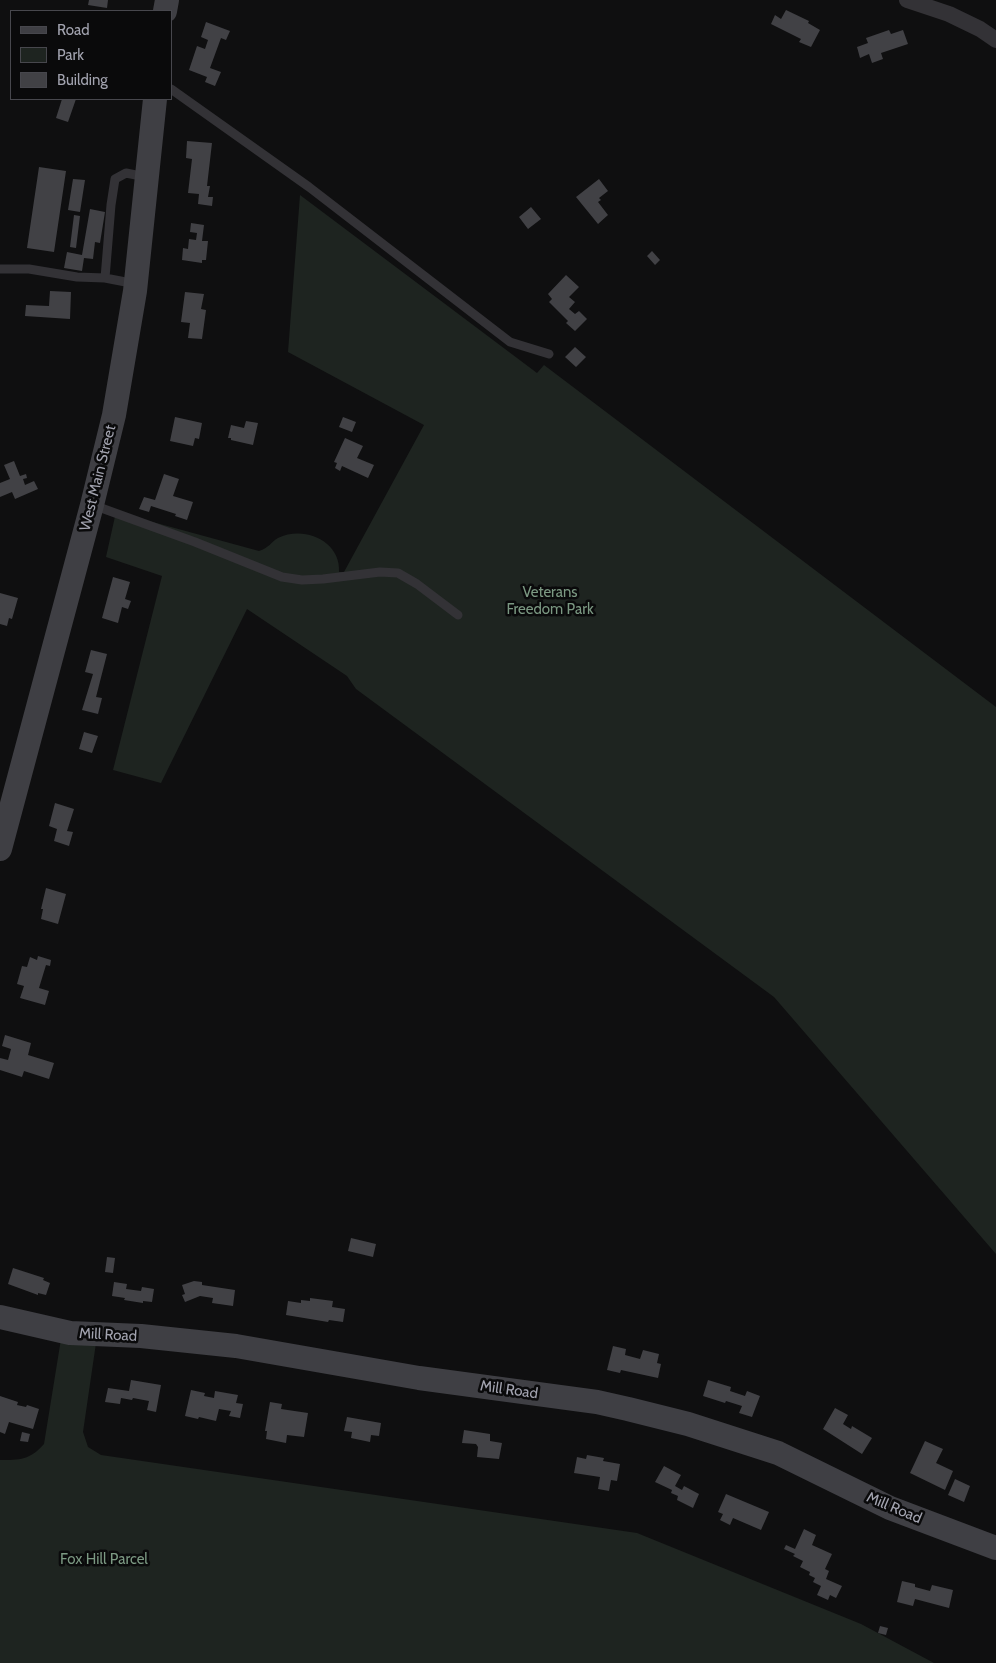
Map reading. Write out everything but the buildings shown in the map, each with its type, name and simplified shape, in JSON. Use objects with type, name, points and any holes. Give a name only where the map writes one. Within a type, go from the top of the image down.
[{"type":"street","points":[[907,0],[949,14],[980,29],[996,40]]},
{"type":"street","name":"West Main Street","points":[[0,849],[92,505],[116,407],[136,284],[156,100]]},
{"type":"street","name":"Mill Road","points":[[0,1317],[70,1333],[140,1336],[236,1346],[419,1378],[597,1402],[628,1409],[688,1424],[778,1453],[890,1508],[996,1548]]},
{"type":"lane","points":[[172,90],[309,186],[510,342],[549,354]]},
{"type":"lane","points":[[105,278],[110,205],[115,179],[126,173],[148,177]]},
{"type":"lane","points":[[0,269],[29,269],[77,277],[105,278],[136,284]]},
{"type":"lane","points":[[92,505],[195,542],[282,577],[302,580],[398,572],[458,615]]},
{"type":"green space","name":"Veterans Freedom Park","points":[[300,195],[537,373],[544,365],[996,707],[996,1254],[774,997],[356,689],[347,676],[247,609],[161,783],[113,770],[162,576],[106,557],[116,512],[259,551],[278,538],[288,534],[299,533],[309,535],[319,538],[327,544],[334,552],[338,561],[339,572],[344,572],[424,425],[288,352]]},
{"type":"green space","name":"Fox Hill Parcel","points":[[61,1339],[96,1343],[83,1432],[88,1447],[101,1455],[637,1533],[861,1624],[934,1663],[0,1663],[0,1460],[24,1458],[34,1453],[44,1444]]}]
